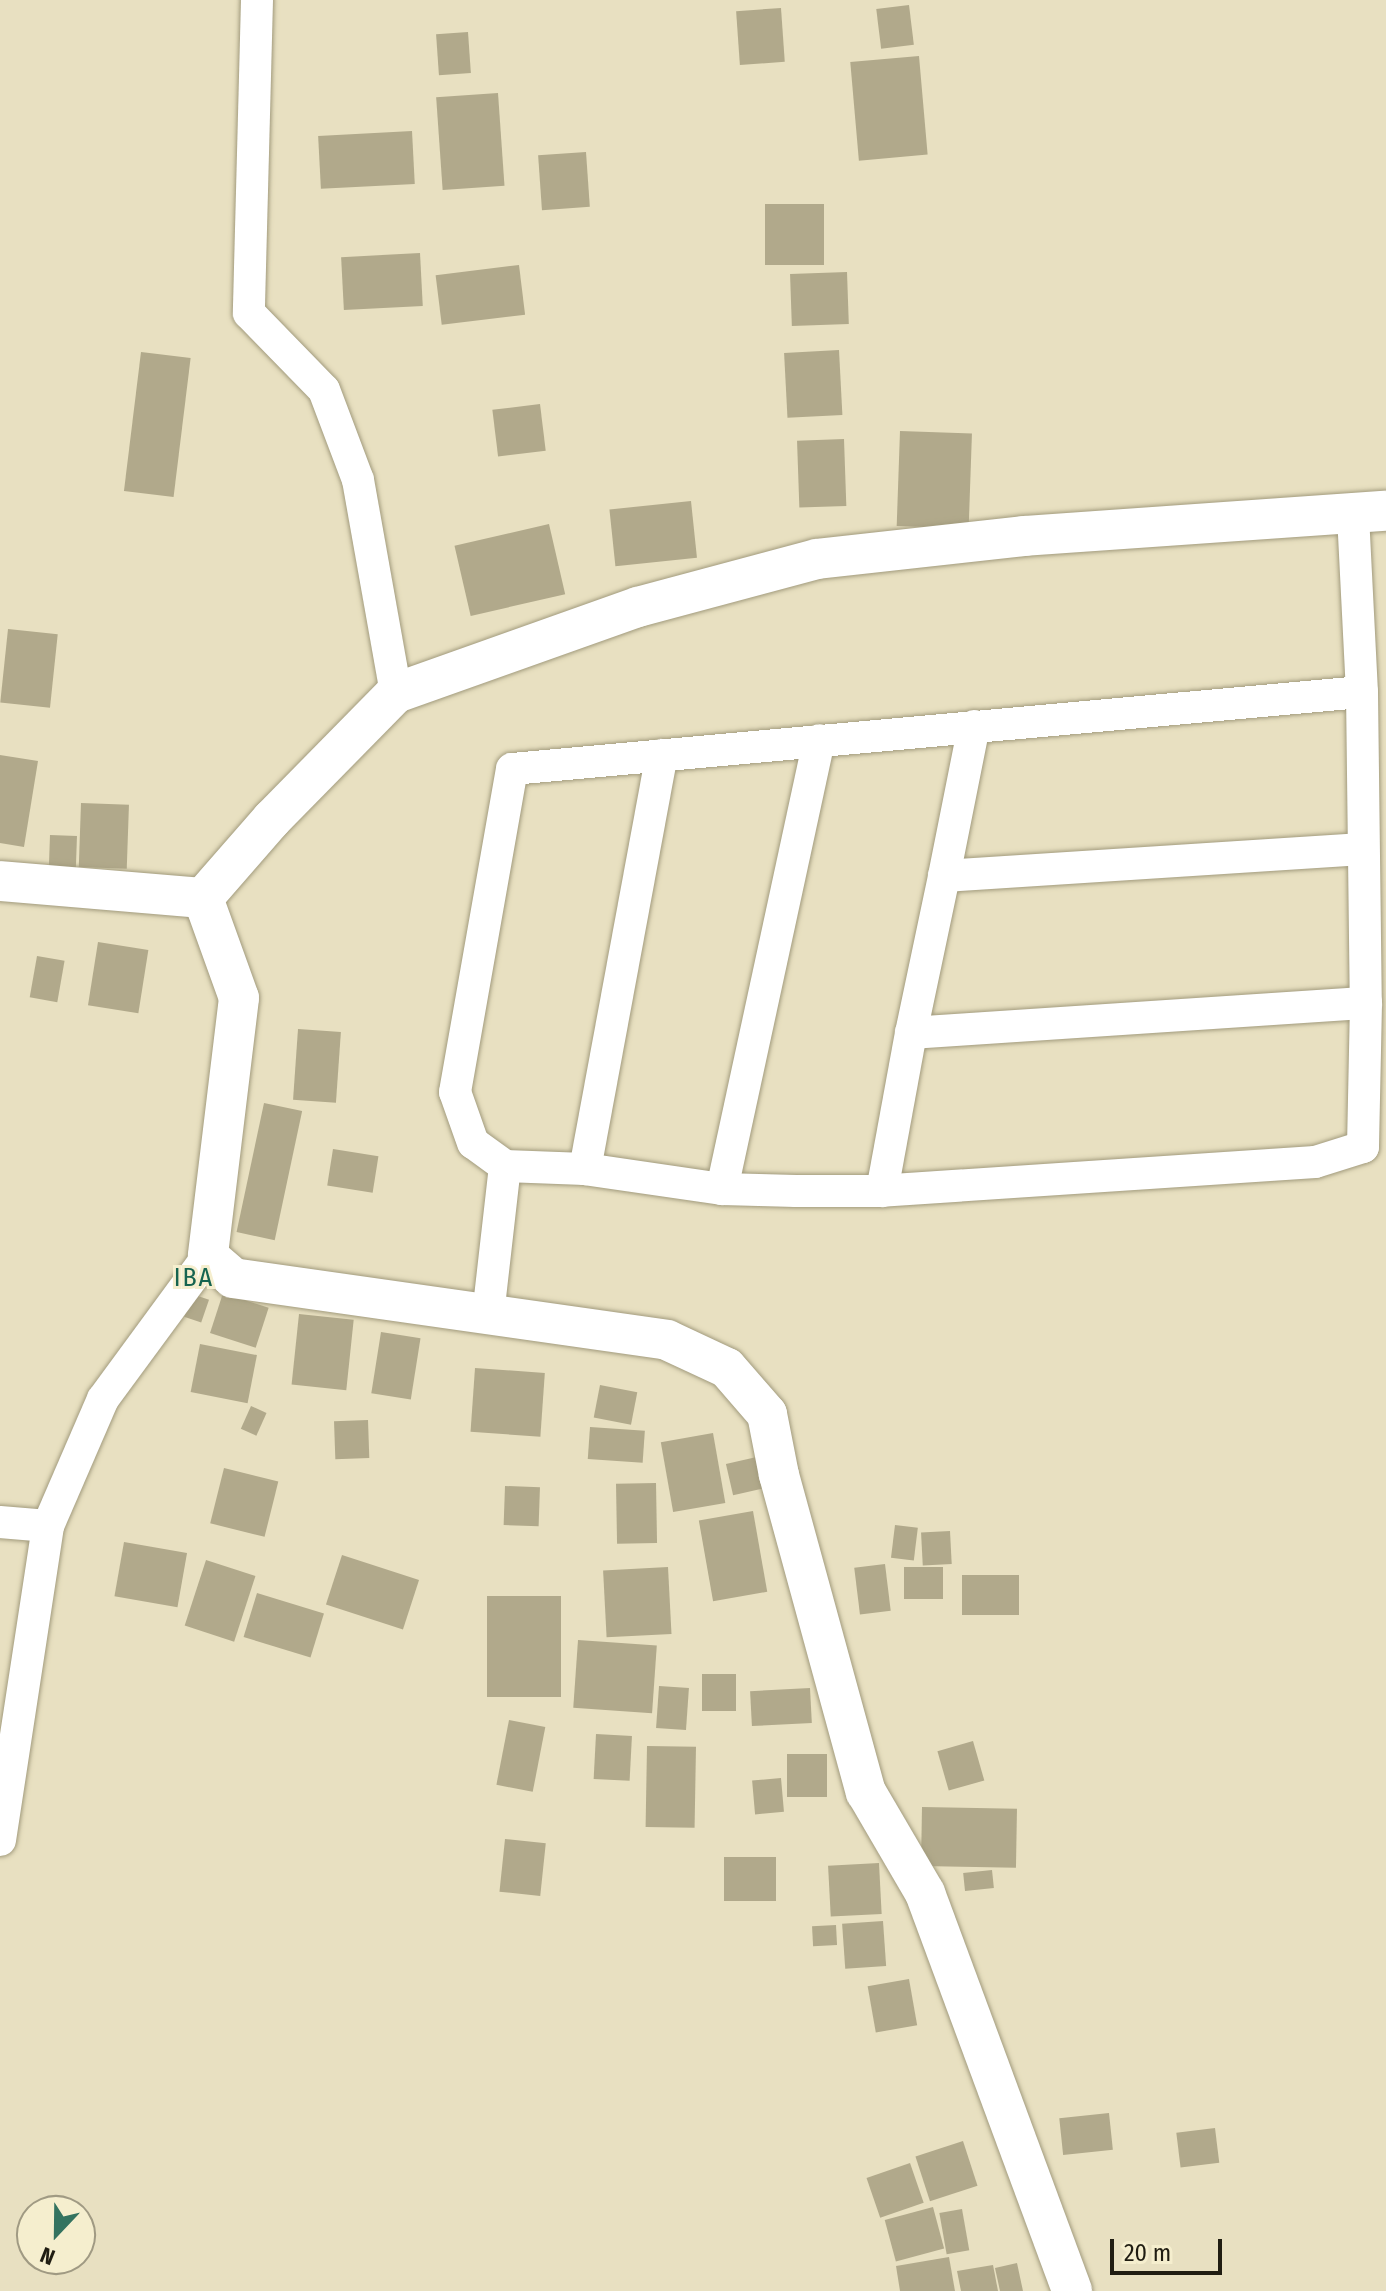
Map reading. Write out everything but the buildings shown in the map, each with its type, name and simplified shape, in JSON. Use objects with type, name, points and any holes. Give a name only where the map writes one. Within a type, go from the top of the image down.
[{"type":"street","points":[[257,0],[249,313],[324,390],[358,480],[396,693]]},
{"type":"street","points":[[203,898],[272,819],[396,693],[638,607],[817,559],[1024,536],[1370,513],[1362,692],[1366,1003],[1363,1147],[1315,1162],[882,1191],[722,1189],[585,1169],[505,1166],[473,1143],[455,1092],[512,769],[1362,692]]},
{"type":"street","points":[[882,1191],[974,726]]},
{"type":"street","points":[[722,1189],[819,740]]},
{"type":"street","points":[[585,1169],[662,755]]},
{"type":"street","points":[[944,876],[1362,849]]},
{"type":"street","points":[[0,881],[203,898]]},
{"type":"street","points":[[0,1840],[48,1526],[103,1399],[208,1256],[239,998],[203,898]]},
{"type":"street","points":[[911,1033],[1366,1003]]},
{"type":"street","points":[[488,1315],[505,1166]]},
{"type":"street","points":[[208,1256],[233,1278],[667,1340],[727,1368],[767,1414],[779,1475],[866,1792],[925,1893],[1072,2291]]},
{"type":"street","points":[[0,1522],[48,1526]]},
{"type":"district","name":"IBA","points":[[194,1278]]}]
